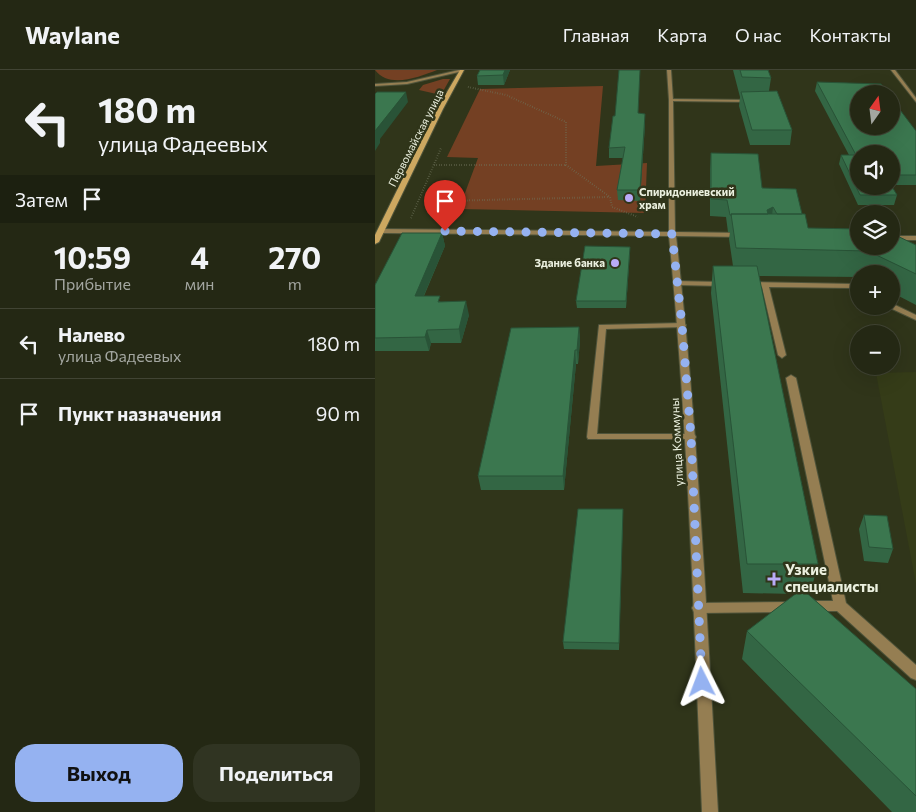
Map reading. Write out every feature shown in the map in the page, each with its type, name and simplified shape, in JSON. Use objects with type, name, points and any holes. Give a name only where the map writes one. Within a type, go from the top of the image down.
[{"type":"main road","name":"Первомайская улица","points":[[375,242],[440,110],[462,71]]},
{"type":"street","name":"улица Коммуны","points":[[669,70],[672,234],[691,436],[698,608],[710,812]]},
{"type":"street","points":[[893,70],[915,97]]},
{"type":"street","points":[[375,85],[407,83],[462,71]]},
{"type":"street","points":[[671,100],[755,101]]},
{"type":"street","points":[[382,230],[754,236]]},
{"type":"street","points":[[900,238],[916,238]]},
{"type":"street","points":[[677,283],[850,286]]},
{"type":"street","points":[[765,284],[782,355]]},
{"type":"street","points":[[900,310],[916,318]]},
{"type":"street","points":[[682,325],[602,327],[592,437],[691,436]]},
{"type":"street","points":[[791,378],[839,606],[916,674]]},
{"type":"street","points":[[698,608],[839,606]]},
{"type":"path","points":[[467,87],[486,89],[518,99],[566,122],[565,166]]},
{"type":"path","points":[[434,165],[565,166],[610,197],[612,208],[643,219]]},
{"type":"path","points":[[441,201],[610,197]]},
{"type":"shaded area","points":[[375,70],[437,70],[422,76],[396,80],[381,76]]},
{"type":"shaded area","points":[[443,79],[450,79],[441,95],[419,90],[423,85]]},
{"type":"shaded area","points":[[603,86],[596,166],[647,163],[645,213],[459,209],[478,158],[447,157],[480,89]]},
{"type":"shaded area","points":[[900,372],[916,372],[916,584],[876,375],[900,375]]},
{"type":"building","points":[[480,70],[505,70],[503,75],[477,76]]},
{"type":"building","points":[[619,70],[640,70],[638,113],[645,114],[640,190],[617,190],[625,147],[609,148],[613,116],[615,116]]},
{"type":"building","points":[[740,70],[768,70],[771,78],[742,77]]},
{"type":"building","points":[[817,82],[881,84],[850,85],[850,135],[900,135],[900,110],[916,131],[916,175],[900,175],[900,145],[851,145]]},
{"type":"building","points":[[777,91],[792,130],[752,130],[741,92]]},
{"type":"building","points":[[377,92],[406,92],[375,131],[375,94]]},
{"type":"building","points":[[711,153],[758,154],[762,188],[796,189],[802,214],[777,214],[773,207],[767,210],[768,214],[730,215],[727,200],[711,199]]},
{"type":"building","points":[[841,155],[850,155],[850,174]]},
{"type":"building","points":[[731,214],[805,214],[808,228],[850,229],[850,251],[736,248]]},
{"type":"building","points":[[402,233],[442,233],[415,296],[440,296],[438,302],[466,301],[459,329],[427,330],[425,337],[375,338],[375,285]]},
{"type":"building","points":[[900,237],[916,245],[916,274],[876,255],[900,255]]},
{"type":"building","points":[[585,246],[630,247],[626,301],[576,301]]},
{"type":"building","points":[[713,266],[757,266],[818,564],[747,564]]},
{"type":"building","points":[[579,327],[577,350],[575,350],[563,476],[478,476],[511,328]]},
{"type":"building","points":[[578,509],[623,509],[619,643],[563,642]]},
{"type":"building","points":[[864,515],[887,516],[893,549],[869,547]]},
{"type":"building","points":[[802,589],[916,689],[916,796],[747,631]]},
{"type":"place","name":"Спиридониевский храм","points":[[629,198]]},
{"type":"place","name":"Здание банка","points":[[615,263]]},
{"type":"place","name":"Узкие специалисты","points":[[774,579]]},
{"type":"route","points":[[445,231],[672,234],[691,436],[702,682]]}]
